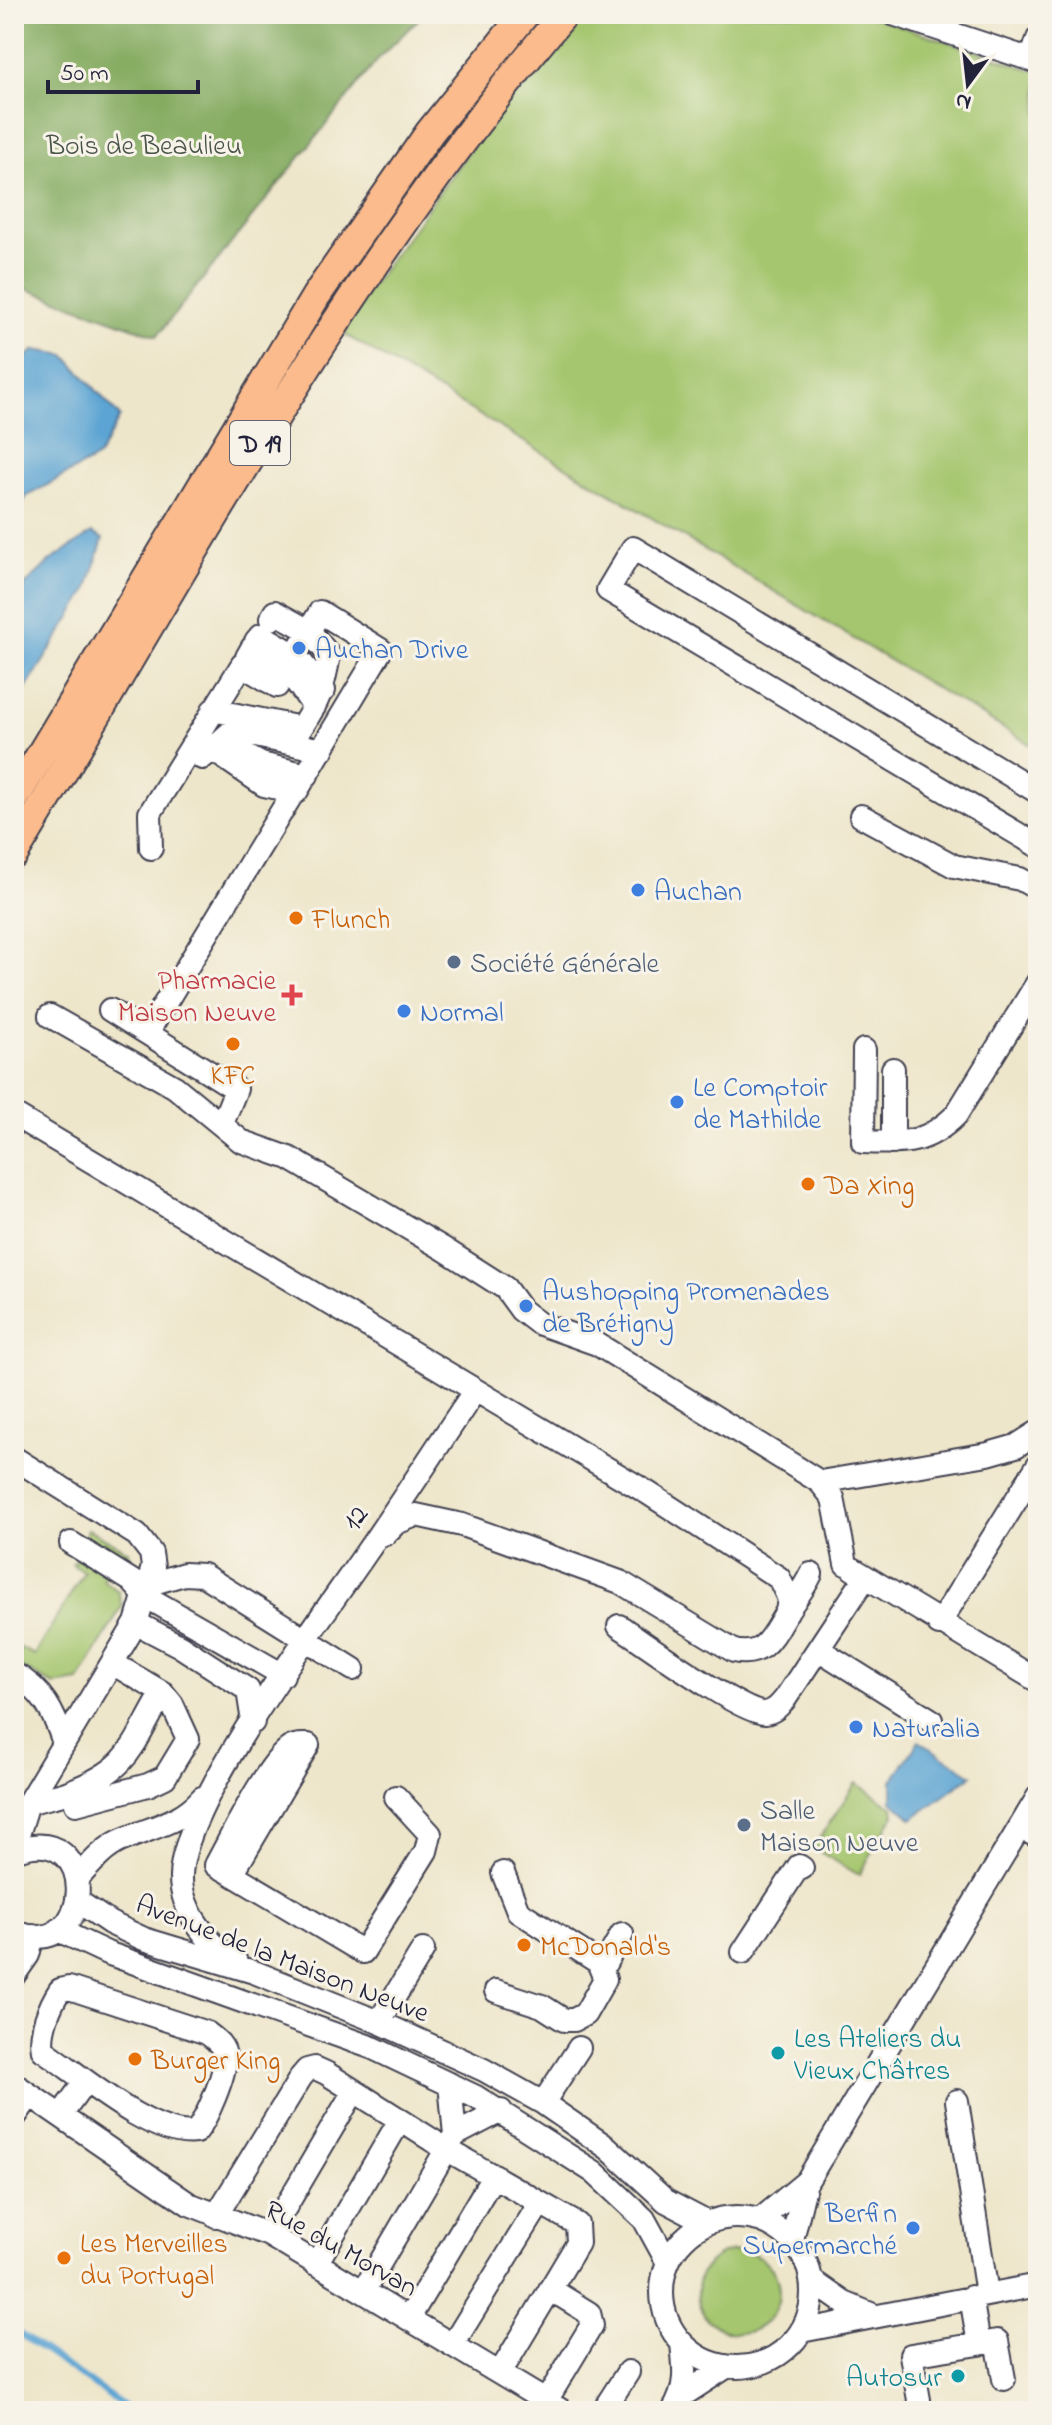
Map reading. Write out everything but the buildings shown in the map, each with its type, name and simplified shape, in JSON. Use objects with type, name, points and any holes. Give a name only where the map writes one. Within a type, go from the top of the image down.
[{"type":"main road","name":"D 19","points":[[14,799],[316,296],[430,132],[525,14]]},
{"type":"main road","name":"D 19","points":[[14,854],[340,315],[447,158],[564,14]]},
{"type":"main road","points":[[534,50],[585,14]]},
{"type":"street","points":[[893,14],[1036,54]]},
{"type":"street","points":[[1038,792],[633,548],[608,590],[1038,846]]},
{"type":"street","points":[[151,848],[150,813],[279,605],[288,605],[296,653],[320,693]]},
{"type":"street","points":[[213,710],[301,728],[320,693],[329,655],[296,653],[259,638]]},
{"type":"street","points":[[147,1033],[381,650],[296,653],[259,638]]},
{"type":"street","points":[[221,743],[264,785],[309,771]]},
{"type":"street","points":[[221,743],[309,771]]},
{"type":"street","points":[[170,816],[169,805],[192,765],[221,743]]},
{"type":"street","points":[[861,816],[954,866],[1020,879],[1038,889]]},
{"type":"street","points":[[864,1050],[863,1142],[893,1143],[924,1139],[940,1131],[956,1115],[1038,982]]},
{"type":"street","points":[[110,1010],[236,1089],[222,1124]]},
{"type":"street","points":[[50,1016],[175,1087],[241,1141],[289,1158],[444,1249],[505,1288],[521,1310],[538,1323],[597,1344],[820,1482],[833,1498],[846,1564]]},
{"type":"street","points":[[893,1069],[893,1143]]},
{"type":"street","points":[[14,1115],[648,1493],[768,1570],[786,1590],[787,1612]]},
{"type":"street","name":"12","points":[[212,1787],[307,1638],[474,1392]]},
{"type":"street","points":[[820,1482],[988,1454],[1016,1446],[1038,1432]]},
{"type":"street","points":[[14,1458],[137,1535],[151,1553],[148,1590],[136,1623],[30,1805],[14,1849],[38,1846],[52,1849],[63,1856],[78,1878],[79,1902],[67,1923],[58,1930],[23,1933],[28,1955],[14,1975]]},
{"type":"street","points":[[939,1624],[1038,1465]]},
{"type":"street","points":[[367,1552],[396,1523],[416,1515],[438,1518],[620,1582],[734,1651],[745,1654],[755,1652],[771,1641],[811,1574]]},
{"type":"street","points":[[71,1543],[283,1675]]},
{"type":"street","points":[[768,1570],[794,1578],[831,1565],[846,1564],[939,1624],[1038,1681]]},
{"type":"street","points":[[148,1590],[184,1574],[203,1575],[353,1669]]},
{"type":"street","points":[[619,1626],[741,1705],[765,1713],[776,1710],[785,1699],[865,1578]]},
{"type":"street","points":[[136,1623],[180,1646],[248,1690],[253,1722]]},
{"type":"street","points":[[818,1649],[877,1680],[931,1720]]},
{"type":"street","points":[[30,1805],[70,1805],[148,1785],[165,1777],[188,1739],[172,1704],[163,1693],[112,1663]]},
{"type":"street","points":[[14,1674],[44,1698],[64,1743]]},
{"type":"street","points":[[30,1805],[103,1779],[119,1768],[163,1693]]},
{"type":"street","points":[[308,1745],[296,1745],[286,1751],[216,1865],[363,1952],[426,1851],[430,1834],[396,1797]]},
{"type":"street","points":[[78,1878],[96,1857],[118,1842],[172,1823],[192,1809],[212,1787]]},
{"type":"street","points":[[212,1787],[186,1844],[181,1880],[190,1911],[210,1940],[254,1972]]},
{"type":"street","points":[[760,2220],[807,2181],[1029,1832],[1038,1797]]},
{"type":"street","points":[[743,1952],[799,1866],[802,1868]]},
{"type":"street","points":[[496,1991],[542,2006],[564,2020],[574,2020],[585,2014],[605,1979],[598,1962],[518,1911],[503,1873]]},
{"type":"street","name":"Avenue de la Maison Neuve","points":[[79,1902],[110,1923],[144,1939],[254,1972],[379,2022],[484,2070],[543,2103],[608,2148],[666,2201],[706,2222]]},
{"type":"street","name":"Avenue de la Maison Neuve","points":[[58,1930],[107,1953],[359,2042],[501,2111],[594,2172],[644,2219],[667,2261]]},
{"type":"street","points":[[602,1969],[622,1934]]},
{"type":"street","points":[[379,2022],[423,1950]]},
{"type":"street","points":[[69,1988],[207,2033],[221,2043],[225,2058],[206,2119],[196,2132],[182,2134],[126,2108],[85,2082],[43,2050],[40,2040],[55,1998],[60,1990],[69,1988]]},
{"type":"street","points":[[543,2103],[579,2048]]},
{"type":"street","points":[[216,2216],[307,2070],[326,2073],[400,2120],[450,2142],[494,2175],[577,2224],[580,2234],[500,2373]]},
{"type":"street","points":[[61,2115],[85,2082]]},
{"type":"street","points":[[364,2290],[450,2142],[455,2106],[450,2084]]},
{"type":"street","points":[[14,2118],[22,2090]]},
{"type":"street","name":"Rue du Morvan","points":[[22,2090],[189,2204],[269,2235],[554,2406]]},
{"type":"street","points":[[269,2235],[354,2091]]},
{"type":"street","points":[[957,2101],[979,2296],[979,2344]]},
{"type":"street","points":[[450,2142],[501,2111]]},
{"type":"street","points":[[316,2264],[400,2120]]},
{"type":"street","points":[[409,2318],[494,2175]]},
{"type":"street","points":[[792,2240],[807,2181]]},
{"type":"street","points":[[453,2344],[540,2203]]},
{"type":"street","points":[[742,2216],[760,2220],[792,2240],[804,2258],[811,2280],[811,2307],[801,2331],[787,2348],[769,2360],[748,2367],[726,2367],[702,2359],[682,2344],[666,2319],[661,2290],[667,2261],[677,2245],[706,2222],[742,2216]]},
{"type":"street","points":[[811,2280],[844,2303],[873,2315]]},
{"type":"street","points":[[801,2331],[1038,2285]]},
{"type":"street","points":[[550,2289],[589,2313],[592,2325],[554,2406]]},
{"type":"street","points":[[919,2400],[911,2355],[997,2341],[1004,2379]]},
{"type":"street","points":[[678,2403],[686,2376],[682,2344]]},
{"type":"street","points":[[678,2403],[726,2367]]},
{"type":"street","points":[[603,2411],[628,2372]]},
{"type":"green space","name":"Bois de Beaulieu","points":[[14,14],[424,14],[381,56],[157,336],[24,288],[14,297]]},
{"type":"green space","points":[[583,14],[865,14],[1038,72],[1038,749],[339,331],[548,42]]},
{"type":"green space","points":[[88,1529],[128,1551],[131,1558],[124,1569],[87,1541],[85,1536]]},
{"type":"green space","points":[[78,1558],[106,1574],[103,1580],[118,1591],[122,1606],[79,1681],[54,1685],[20,1667],[17,1661],[21,1648],[34,1655],[84,1572],[72,1564]]},
{"type":"green space","points":[[856,1783],[893,1807],[894,1815],[859,1875],[813,1848]]},
{"type":"green space","points":[[738,2251],[754,2255],[767,2263],[775,2276],[779,2292],[775,2308],[767,2321],[754,2329],[738,2333],[722,2329],[709,2321],[701,2308],[697,2292],[701,2276],[709,2263],[722,2255]]},
{"type":"water","points":[[35,350],[65,355],[120,417],[98,457],[27,496],[14,518],[14,366]]},
{"type":"water","points":[[92,533],[103,539],[87,591],[14,708],[14,596],[50,561]]},
{"type":"water","points":[[919,1741],[972,1775],[912,1819],[892,1801],[892,1781]]},
{"type":"waterway","points":[[14,2330],[131,2411]]},
{"type":"place","name":"Auchan Drive","points":[[299,648]]},
{"type":"place","name":"Auchan","points":[[638,890]]},
{"type":"place","name":"Flunch","points":[[296,918]]},
{"type":"place","name":"Société Générale","points":[[454,962]]},
{"type":"place","name":"Pharmacie Maison Neuve","points":[[292,995]]},
{"type":"place","name":"Normal","points":[[404,1011]]},
{"type":"place","name":"KFC","points":[[233,1044]]},
{"type":"place","name":"Le Comptoir de Mathilde","points":[[677,1102]]},
{"type":"place","name":"Da Xing","points":[[808,1184]]},
{"type":"place","name":"Aushopping Promenades de Brétigny","points":[[526,1306]]},
{"type":"place","name":"Naturalia","points":[[856,1727]]},
{"type":"place","name":"Salle Maison Neuve","points":[[744,1825]]},
{"type":"place","name":"McDonald's","points":[[524,1945]]},
{"type":"place","name":"Les Ateliers du Vieux Châtres","points":[[778,2053]]},
{"type":"place","name":"Burger King","points":[[135,2059]]},
{"type":"place","name":"Berfin Supermarché","points":[[913,2228]]},
{"type":"place","name":"Les Merveilles du Portugal","points":[[64,2258]]},
{"type":"place","name":"Autosur","points":[[958,2376]]}]
